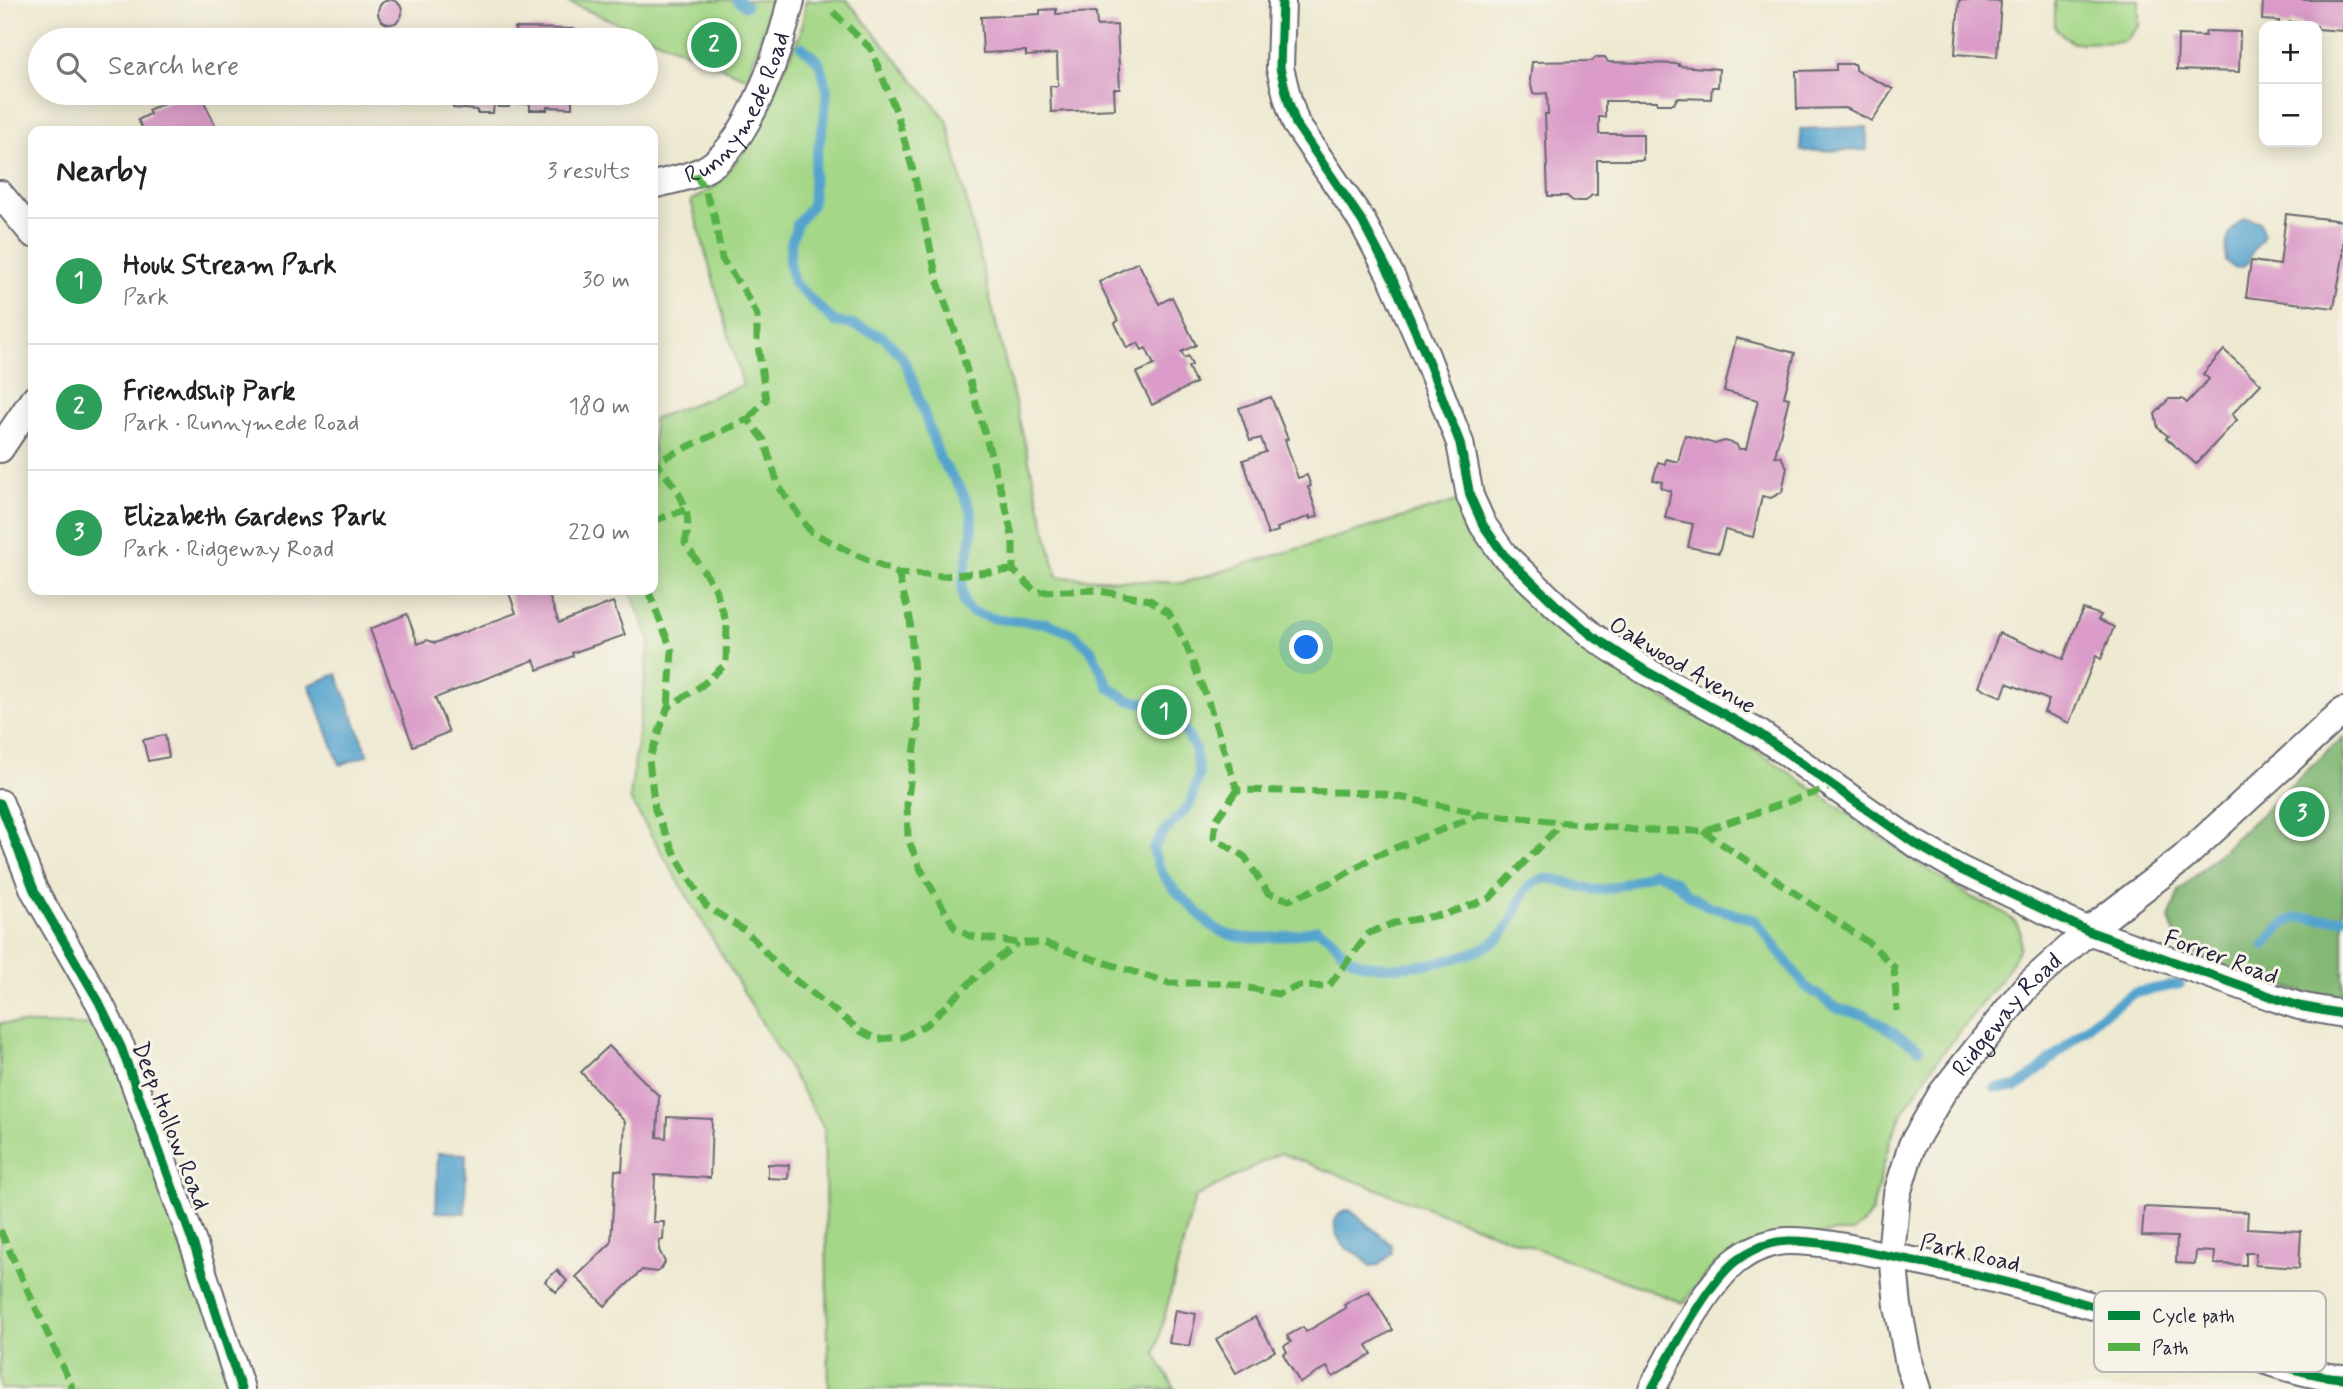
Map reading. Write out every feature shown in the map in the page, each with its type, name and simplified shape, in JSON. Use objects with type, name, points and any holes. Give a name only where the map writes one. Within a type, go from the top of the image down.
[{"type":"street","name":"Runnymede Road","points":[[658,184],[695,174],[709,167],[729,150],[747,123],[785,31],[791,0]]},
{"type":"street","name":"Oakwood Avenue","points":[[1282,0],[1280,68],[1296,124],[1362,221],[1392,278],[1460,443],[1470,496],[1483,525],[1504,555],[1594,637],[1646,671],[1760,734],[1914,843],[1961,870],[2088,931]]},
{"type":"street","points":[[0,194],[28,228]]},
{"type":"street","points":[[0,449],[28,407]]},
{"type":"street","name":"Ridgeway Road","points":[[1917,1389],[1909,1365],[1898,1306],[1892,1257],[1893,1231],[1901,1181],[1912,1144],[1942,1093],[2025,988],[2088,931],[2182,859],[2343,710]]},
{"type":"street","name":"Deep Hollow Road","points":[[0,803],[34,890],[93,991],[121,1047],[196,1251],[241,1389]]},
{"type":"street","name":"Forrer Road","points":[[2088,931],[2299,1006],[2343,1014]]},
{"type":"street","name":"Park Road","points":[[1652,1389],[1676,1342],[1719,1278],[1738,1258],[1766,1245],[1789,1241],[1842,1247],[1977,1273],[2094,1306]]},
{"type":"street","name":"Park Road","points":[[2316,1372],[2343,1378]]},
{"type":"green space","points":[[563,0],[770,0],[770,12],[747,78],[658,40],[658,28],[629,28]]},
{"type":"green space","points":[[806,0],[847,0],[947,120],[1057,577],[1182,583],[1461,500],[1482,545],[1524,596],[1589,650],[1651,692],[1724,731],[1780,766],[1919,864],[1971,897],[2002,911],[2016,923],[2021,933],[2020,947],[2003,976],[1935,1063],[1904,1110],[1890,1140],[1872,1211],[1865,1222],[1853,1232],[1832,1232],[1716,1263],[1683,1303],[1280,1153],[1195,1197],[1155,1354],[1175,1389],[829,1389],[824,1128],[630,799],[650,640],[632,595],[658,595],[658,417],[743,385],[691,201],[714,187],[743,153],[757,129],[801,32]]},
{"type":"green space","points":[[2055,0],[2139,0],[2139,26],[2124,42],[2073,43],[2055,28]]},
{"type":"green space","points":[[2343,737],[2343,1000],[2323,999],[2207,962],[2178,941],[2169,919],[2179,891]]},
{"type":"green space","points":[[0,1023],[111,1026],[241,1389],[0,1389]]},
{"type":"water","points":[[1867,127],[1867,150],[1801,151],[1800,129]]},
{"type":"water","points":[[2245,218],[2259,221],[2264,235],[2248,262],[2242,267],[2234,268],[2226,261],[2227,242],[2231,231]]},
{"type":"water","points":[[337,674],[368,755],[340,765],[309,685]]},
{"type":"water","points":[[438,1153],[466,1154],[465,1213],[436,1212]]},
{"type":"water","points":[[1350,1210],[1391,1244],[1392,1253],[1379,1265],[1370,1266],[1360,1255],[1347,1249],[1338,1238],[1335,1220],[1343,1212]]},
{"type":"building","points":[[390,0],[399,3],[402,12],[399,21],[390,24],[381,21],[378,12],[381,3]]},
{"type":"building","points":[[1959,0],[2001,2],[1997,57],[1955,54]]},
{"type":"building","points":[[2263,0],[2343,0],[2343,31],[2322,29],[2322,21],[2262,20]]},
{"type":"building","points":[[1056,9],[1056,14],[1096,12],[1097,26],[1117,25],[1120,89],[1114,89],[1115,109],[1051,112],[1050,86],[1058,86],[1057,54],[1026,56],[1026,51],[983,53],[981,17],[1040,14],[1040,10]]},
{"type":"building","points":[[2206,31],[2240,32],[2239,72],[2177,70],[2178,35],[2205,36]]},
{"type":"building","points":[[1596,57],[1605,57],[1608,62],[1679,64],[1719,69],[1718,87],[1712,87],[1711,99],[1677,98],[1674,104],[1657,104],[1657,101],[1605,101],[1605,117],[1599,117],[1599,134],[1643,134],[1643,160],[1597,160],[1597,195],[1592,195],[1586,201],[1573,201],[1567,196],[1548,196],[1545,114],[1548,114],[1547,93],[1533,94],[1530,80],[1532,62],[1592,61]]},
{"type":"building","points":[[1836,64],[1855,64],[1855,70],[1893,89],[1872,121],[1846,108],[1797,109],[1796,71],[1836,70]]},
{"type":"building","points":[[159,105],[206,105],[216,126],[141,126],[138,120],[150,114],[148,110]]},
{"type":"building","points":[[453,105],[494,105],[493,113],[453,108]]},
{"type":"building","points":[[530,105],[572,105],[572,108],[547,107],[547,110],[530,110]]},
{"type":"building","points":[[2286,214],[2343,221],[2343,257],[2334,308],[2246,297],[2251,261],[2280,265]]},
{"type":"building","points":[[1138,262],[1159,304],[1172,297],[1196,345],[1181,352],[1185,358],[1188,356],[1192,365],[1188,367],[1196,383],[1152,405],[1136,373],[1154,365],[1146,348],[1142,350],[1138,343],[1127,348],[1115,323],[1118,321],[1099,282]]},
{"type":"building","points":[[1736,338],[1795,353],[1784,397],[1789,398],[1775,456],[1781,457],[1787,467],[1782,492],[1771,498],[1762,496],[1753,537],[1725,530],[1719,553],[1688,547],[1693,524],[1665,518],[1671,491],[1661,488],[1662,482],[1653,480],[1658,462],[1665,464],[1666,459],[1678,462],[1685,435],[1715,444],[1725,441],[1736,444],[1739,449],[1746,449],[1758,400],[1724,391]]},
{"type":"building","points":[[2224,350],[2261,384],[2232,414],[2237,420],[2196,464],[2166,438],[2168,436],[2158,428],[2155,414],[2169,399],[2182,399],[2187,403],[2209,379],[2203,374]]},
{"type":"building","points":[[1271,397],[1288,439],[1285,440],[1298,478],[1307,475],[1311,486],[1308,487],[1318,516],[1310,519],[1310,516],[1277,528],[1278,531],[1268,535],[1243,460],[1266,452],[1261,438],[1250,441],[1239,408]]},
{"type":"building","points":[[510,595],[549,595],[559,623],[613,602],[625,635],[572,653],[573,656],[538,670],[534,660],[435,698],[449,732],[413,746],[370,629],[407,614],[418,644],[427,640],[435,643],[516,613]]},
{"type":"building","points":[[2083,609],[2101,615],[2098,620],[2114,627],[2101,659],[2096,656],[2069,723],[2044,712],[2049,700],[2007,683],[2002,697],[1978,687],[1999,633],[2044,651],[2045,649],[2063,659]]},
{"type":"building","points":[[165,735],[169,757],[148,761],[143,740]]},
{"type":"building","points":[[609,1046],[659,1096],[657,1137],[666,1138],[667,1117],[712,1119],[710,1178],[655,1175],[653,1222],[664,1222],[663,1240],[660,1240],[659,1250],[665,1262],[662,1268],[657,1272],[642,1270],[605,1306],[576,1277],[611,1243],[615,1170],[622,1171],[625,1122],[581,1072]]},
{"type":"building","points":[[768,1164],[789,1165],[788,1179],[768,1178]]},
{"type":"building","points":[[2144,1207],[2248,1212],[2247,1228],[2301,1231],[2299,1268],[2255,1265],[2256,1253],[2246,1253],[2246,1265],[2214,1264],[2215,1252],[2196,1251],[2195,1264],[2176,1263],[2177,1237],[2142,1236]]},
{"type":"building","points":[[557,1270],[567,1281],[556,1292],[545,1281]]},
{"type":"building","points":[[1369,1291],[1393,1330],[1367,1345],[1372,1354],[1333,1377],[1327,1367],[1300,1383],[1283,1354],[1287,1352],[1284,1346],[1291,1342],[1287,1336],[1303,1327],[1306,1332]]},
{"type":"building","points":[[1175,1310],[1196,1314],[1190,1346],[1169,1343]]},
{"type":"building","points":[[1255,1317],[1275,1351],[1236,1373],[1216,1339]]},
{"type":"waterway","points":[[737,0],[746,6]]},
{"type":"waterway","points":[[802,47],[819,62],[827,90],[824,121],[814,168],[812,205],[797,224],[791,243],[789,264],[794,283],[835,322],[851,324],[884,337],[901,355],[940,459],[961,489],[972,513],[972,534],[962,587],[964,604],[971,612],[996,619],[1046,623],[1074,634],[1091,650],[1109,687],[1128,700],[1155,705],[1172,715],[1185,731],[1195,748],[1199,774],[1190,805],[1163,833],[1153,849],[1166,879],[1209,923],[1227,934],[1252,938],[1280,937],[1317,929],[1331,938],[1344,954],[1358,962],[1390,967],[1430,964],[1469,954],[1498,939],[1511,922],[1528,887],[1540,880],[1555,879],[1598,890],[1654,872],[1675,881],[1687,894],[1706,905],[1755,920],[1805,986],[1838,1009],[1866,1015],[1919,1049]]},
{"type":"waterway","points":[[2264,946],[2275,932],[2292,919],[2343,918]]},
{"type":"waterway","points":[[1995,1088],[2017,1087],[2096,1019],[2134,993],[2180,984]]},
{"type":"marked path","points":[[833,12],[871,49],[896,111],[915,178],[937,279],[960,346],[1006,508],[1013,540],[1013,570],[1036,592],[1094,590],[1150,600],[1169,613],[1186,645],[1208,701],[1237,790],[1379,793],[1482,814],[1637,830],[1703,831],[1834,786]]},
{"type":"marked path","points":[[695,174],[705,190],[714,215],[722,259],[757,315],[757,338],[766,400],[748,419]]},
{"type":"marked path","points":[[658,461],[748,419],[764,440],[779,487],[810,531],[898,573],[943,576],[1013,570]]},
{"type":"marked path","points":[[658,466],[682,499],[687,519],[685,543],[715,588],[727,624],[726,664],[701,686],[668,707],[649,760],[655,810],[675,855],[706,906],[747,932],[782,970],[862,1032],[878,1039],[903,1037],[927,1024],[980,973],[1018,943]]},
{"type":"marked path","points":[[658,519],[685,510]]},
{"type":"marked path","points":[[898,573],[910,618],[918,727],[907,803],[908,839],[920,868],[955,928],[970,936],[1018,943],[1043,943],[1169,983],[1225,983],[1278,994],[1299,986],[1328,987],[1369,933],[1394,923],[1446,914],[1490,898],[1562,823]]},
{"type":"marked path","points":[[650,595],[672,651],[668,707]]},
{"type":"marked path","points":[[1237,790],[1216,820],[1214,838],[1245,857],[1268,893],[1289,900],[1332,882],[1377,855],[1482,814]]},
{"type":"marked path","points":[[1703,831],[1872,945],[1894,967],[1897,1011]]},
{"type":"marked path","points":[[0,1230],[73,1389]]},
{"type":"cycle path","points":[[1282,0],[1280,68],[1296,124],[1362,221],[1392,278],[1460,443],[1470,496],[1483,525],[1504,555],[1557,606],[1594,637],[1646,671],[1760,734],[1914,843],[1961,870],[2088,931],[2299,1006],[2343,1014]]},
{"type":"cycle path","points":[[0,803],[34,890],[99,1002],[121,1047],[196,1251],[241,1389]]},
{"type":"cycle path","points":[[1652,1389],[1691,1318],[1716,1282],[1745,1254],[1776,1242],[1817,1243],[1939,1266],[2094,1306]]},
{"type":"cycle path","points":[[2307,1372],[2343,1378]]},
{"type":"place","name":"Friendship Park","points":[[714,45]]},
{"type":"place","name":"Houk Stream Park","points":[[1164,712]]},
{"type":"place","name":"Elizabeth Gardens Park","points":[[2302,814]]}]
